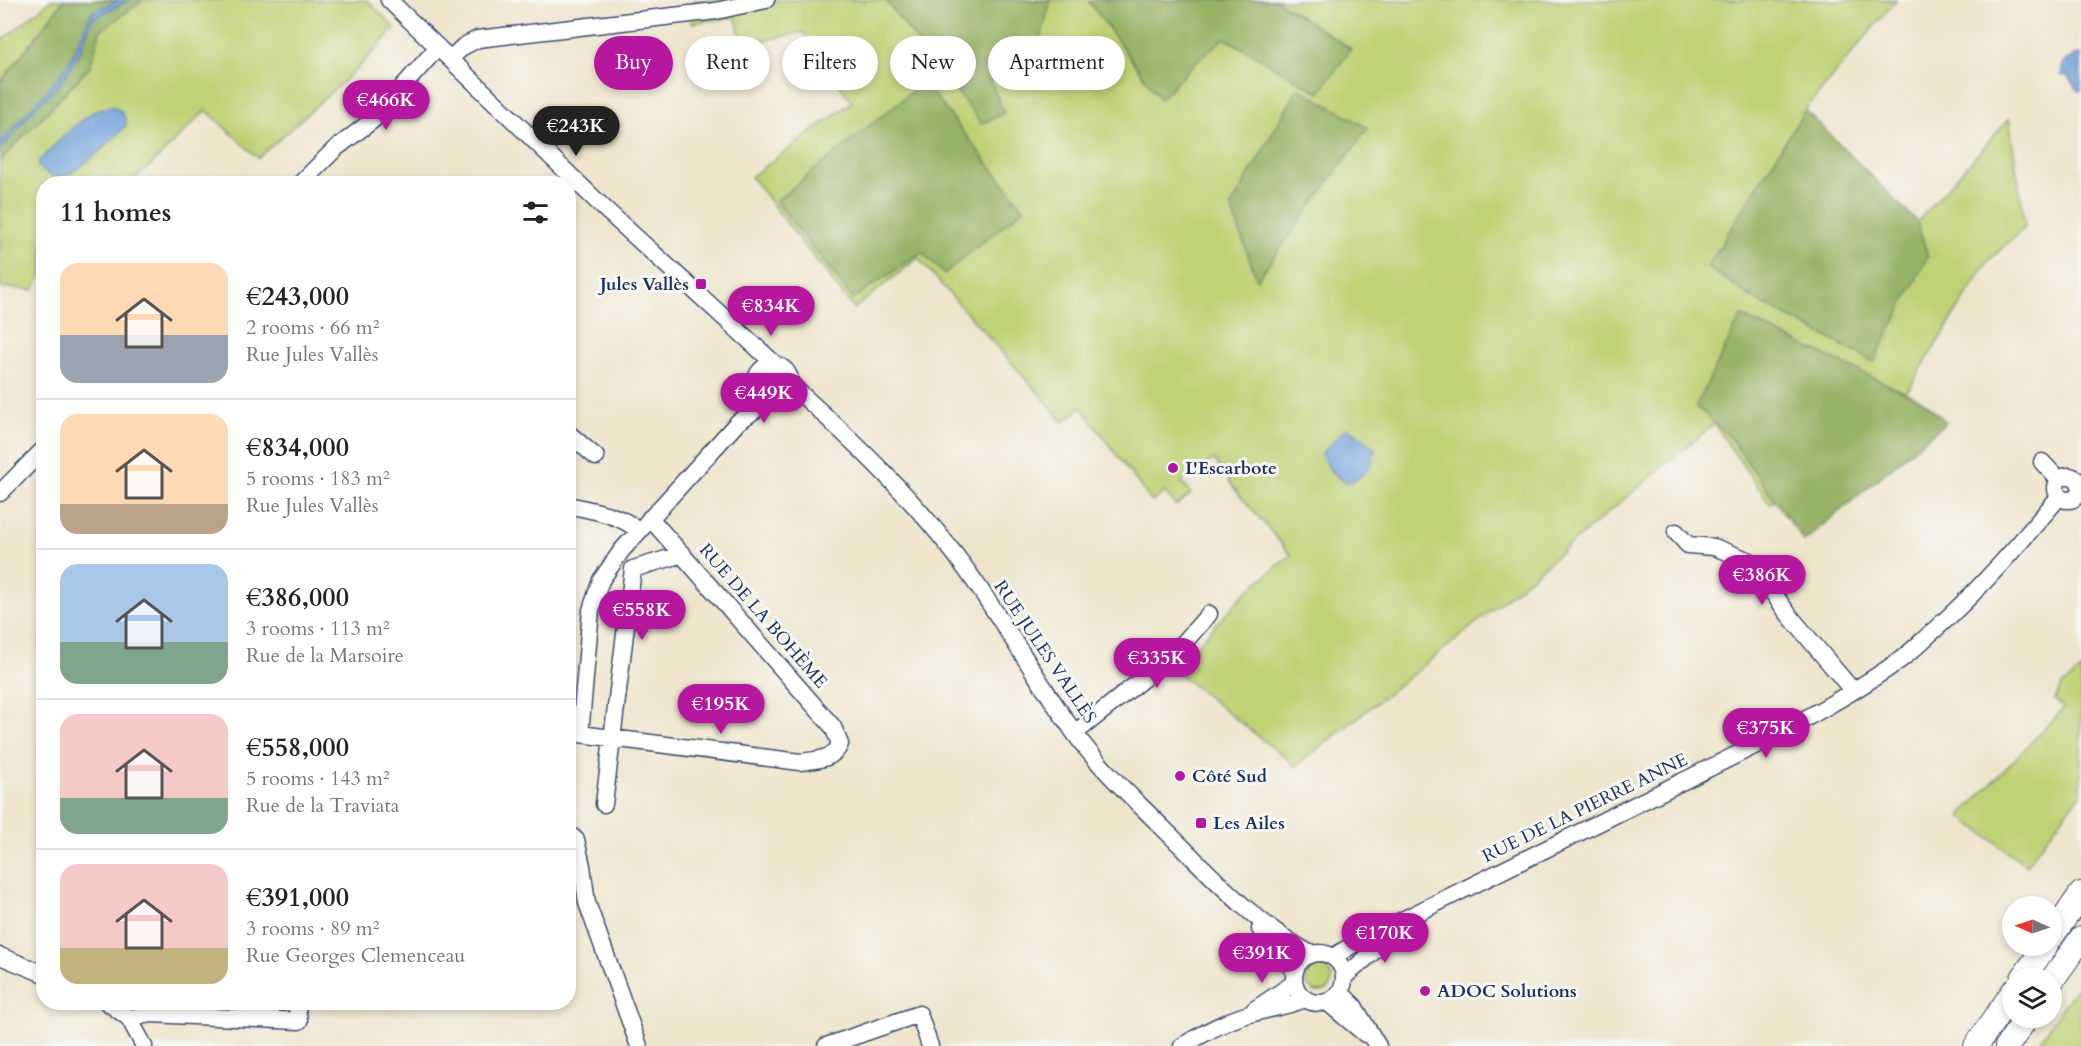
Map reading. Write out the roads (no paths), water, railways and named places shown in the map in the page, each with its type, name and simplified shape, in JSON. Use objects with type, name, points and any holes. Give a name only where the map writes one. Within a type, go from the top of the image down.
[{"type":"highway","points":[[2062,922],[2081,894]]},
{"type":"highway","points":[[2061,968],[2081,939]]},
{"type":"highway","points":[[1976,1046],[2002,1008]]},
{"type":"highway","points":[[2007,1046],[2019,1028]]},
{"type":"street","points":[[389,0],[571,176]]},
{"type":"street","points":[[311,176],[335,149],[373,120],[444,53],[478,39],[716,11],[766,0]]},
{"type":"street","points":[[576,181],[776,365],[787,372],[781,394],[738,422],[622,550],[601,580],[591,610],[580,734],[613,739]]},
{"type":"street","points":[[743,335],[762,395],[781,394]]},
{"type":"street","points":[[738,422],[760,370],[776,365]]},
{"type":"street","name":"RUE JULES VALLÈS","points":[[781,394],[825,415],[928,521],[968,572],[1075,733],[1119,784],[1239,903],[1287,941],[1311,954]]},
{"type":"street","points":[[576,440],[596,457]]},
{"type":"street","points":[[0,494],[36,457]]},
{"type":"street","points":[[2042,462],[2068,481],[2071,500],[2079,497]]},
{"type":"street","name":"RUE DE LA PIERRE ANNE","points":[[1333,957],[1463,889],[1754,746],[1853,691],[1902,659],[1951,616],[2012,552],[2068,481]]},
{"type":"street","name":"RUE DE LA BOHÈME","points":[[576,507],[610,515],[631,524],[645,525],[683,554],[833,727],[840,744],[837,751],[829,757],[800,762],[613,739]]},
{"type":"street","points":[[1676,532],[1688,545],[1714,547],[1750,561],[1790,615],[1853,691]]},
{"type":"street","points":[[604,804],[633,569],[683,554]]},
{"type":"street","points":[[1075,733],[1174,654],[1209,614]]},
{"type":"street","points":[[576,840],[587,903],[639,1046]]},
{"type":"street","name":"RUE JULES VALLÈS","points":[[1239,903],[1294,977]]},
{"type":"street","name":"RUE DE LA PIERRE ANNE","points":[[1337,991],[1400,923]]},
{"type":"street","points":[[1248,1014],[1294,977],[1304,958],[1311,954],[1318,953],[1333,957],[1339,962],[1337,991]]},
{"type":"street","points":[[0,956],[36,971]]},
{"type":"street","points":[[1294,977],[1300,995],[1319,1004],[1337,991]]},
{"type":"street","points":[[1337,991],[1354,1006],[1376,1043]]},
{"type":"street","points":[[1182,1046],[1220,1024],[1305,999]]},
{"type":"street","points":[[118,1010],[129,1018],[144,1046]]},
{"type":"street","points":[[129,1018],[151,1014],[299,1021],[297,1010]]},
{"type":"street","points":[[826,1046],[919,1014],[930,1046]]},
{"type":"water","points":[[120,0],[129,0],[92,19],[82,47],[70,69],[57,87],[35,108],[0,150],[0,143],[70,61],[92,12]]},
{"type":"water","points":[[2081,55],[2081,91],[2078,91],[2067,75],[2062,76],[2062,64],[2074,56]]},
{"type":"water","points":[[111,106],[122,113],[126,125],[93,157],[72,172],[62,176],[52,176],[38,166],[39,161],[72,128],[93,112]]},
{"type":"water","points":[[1345,429],[1350,429],[1375,448],[1370,466],[1366,471],[1357,479],[1345,483],[1331,471],[1321,454]]},
{"type":"place","name":"Jules Vallès","points":[[701,284]]},
{"type":"place","name":"L'Escarbote","points":[[1173,468]]},
{"type":"place","name":"Côté Sud","points":[[1180,776]]},
{"type":"place","name":"Les Ailes","points":[[1201,823]]},
{"type":"place","name":"ADOC Solutions","points":[[1425,991]]}]
